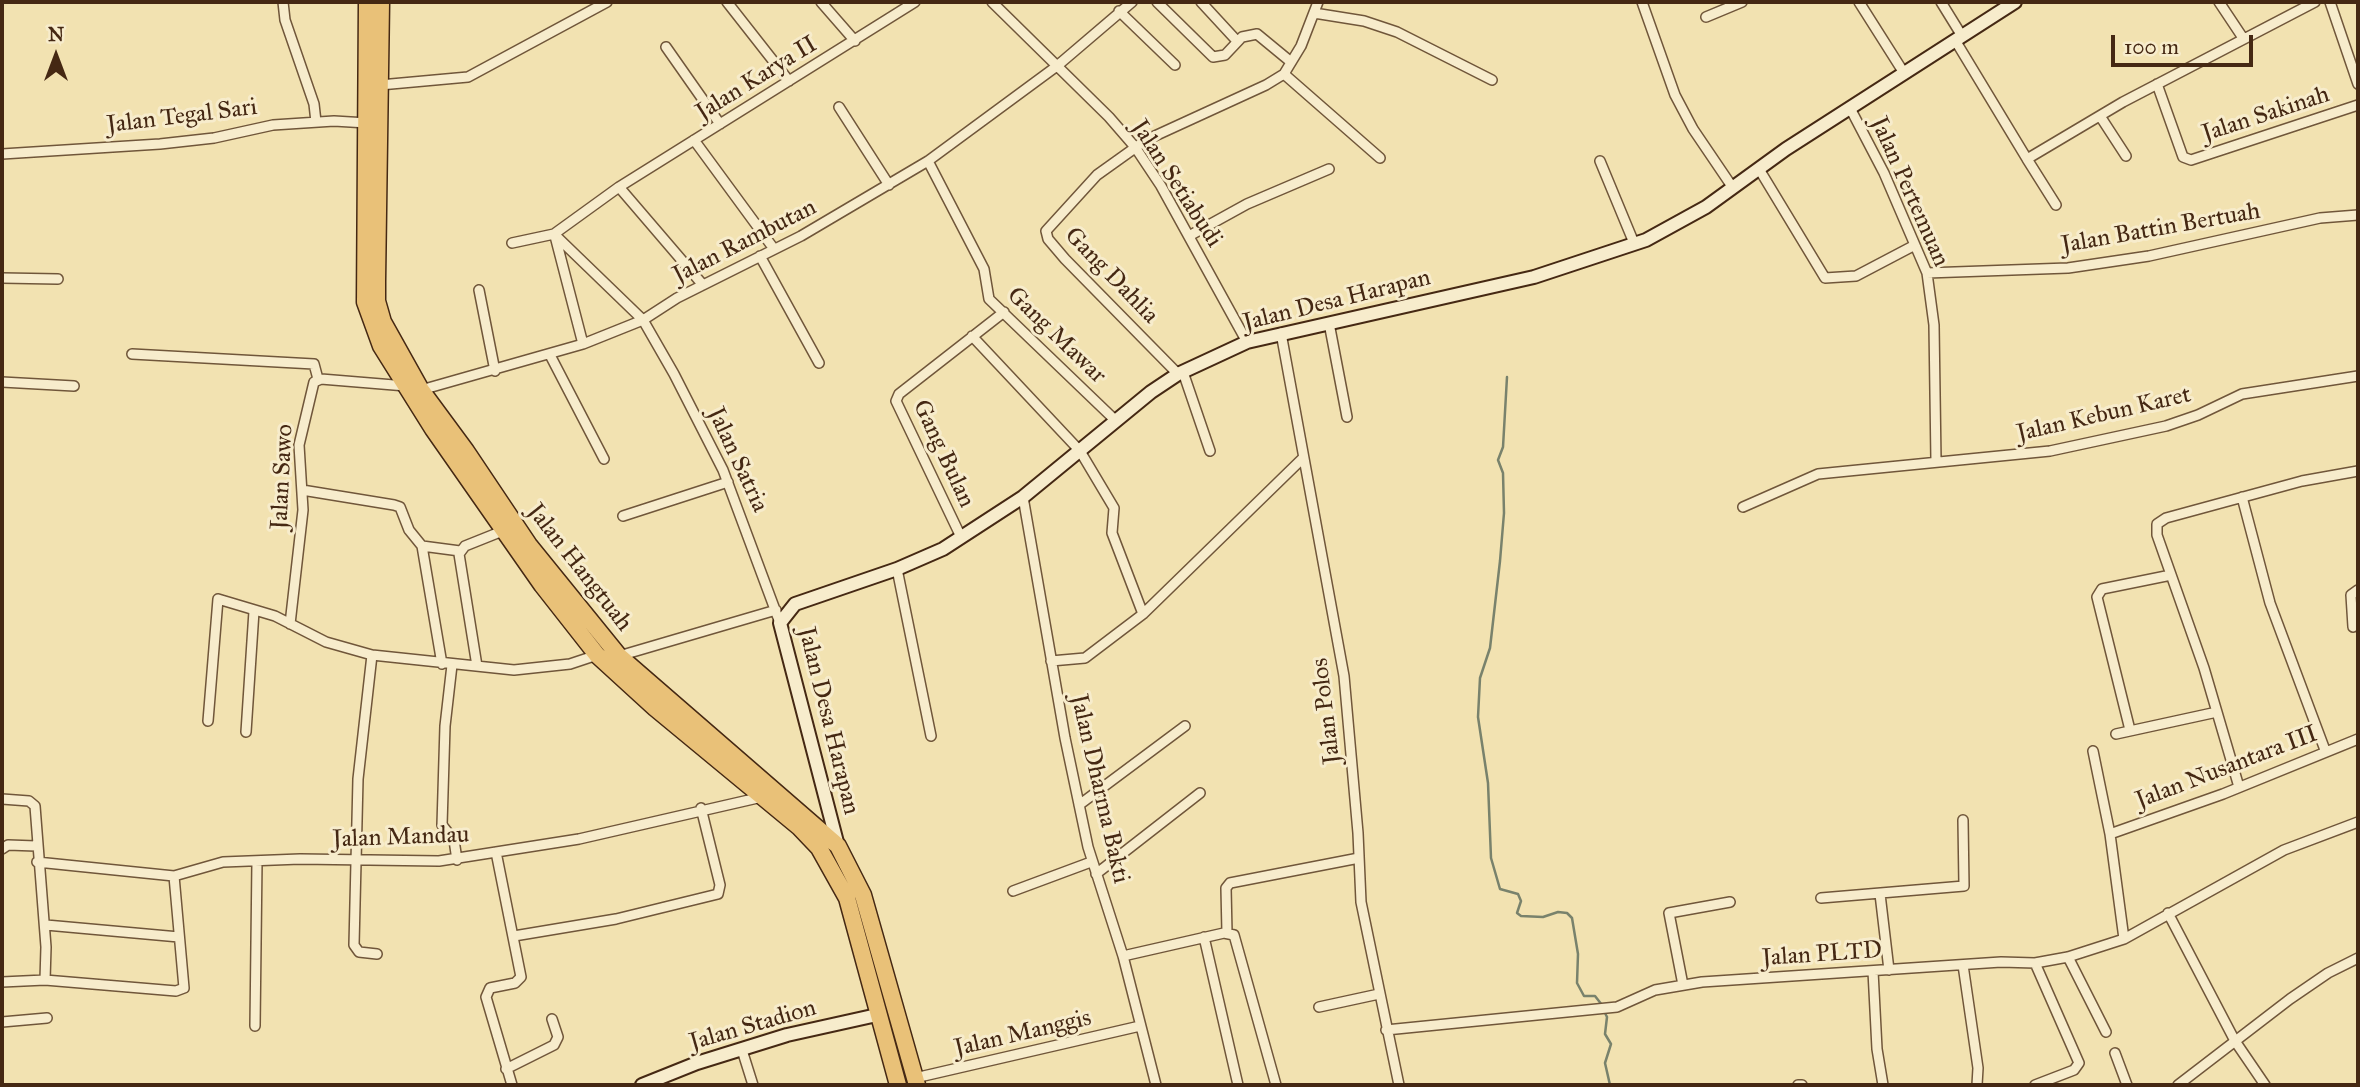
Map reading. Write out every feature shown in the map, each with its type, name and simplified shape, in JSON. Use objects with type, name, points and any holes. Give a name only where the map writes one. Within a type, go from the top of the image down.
[{"type":"highway","name":"Jalan Hangtuah","points":[[374,6],[380,85],[377,302],[383,322],[413,388]]},
{"type":"highway","name":"Jalan Hangtuah","points":[[374,6],[367,123],[365,302],[381,346],[529,545],[619,656],[838,846],[863,895],[916,1082]]},
{"type":"highway","name":"Jalan Hangtuah","points":[[460,454],[505,530],[597,655],[819,848],[847,898],[898,1085]]},
{"type":"street","points":[[283,2],[285,20],[314,104],[316,122]]},
{"type":"street","points":[[380,85],[468,77],[607,2]]},
{"type":"street","points":[[727,2],[789,81]]},
{"type":"street","points":[[821,2],[855,41]]},
{"type":"street","name":"Jalan Karya II","points":[[554,234],[619,187],[915,2]]},
{"type":"street","name":"Jalan Setiabudi","points":[[992,2],[1109,117],[1135,147],[1189,236],[1247,342]]},
{"type":"street","name":"Jalan Rambutan","points":[[413,388],[495,371],[550,355],[643,320],[928,161],[1057,66],[1130,2]]},
{"type":"street","points":[[1157,2],[1213,57],[1226,55],[1237,41],[1249,34],[1257,34],[1291,62]]},
{"type":"street","points":[[1202,2],[1237,41]]},
{"type":"street","points":[[1135,147],[1284,74],[1318,2]]},
{"type":"street","points":[[1642,2],[1675,94],[1693,129],[1733,188]]},
{"type":"street","points":[[1706,17],[1742,2]]},
{"type":"street","points":[[1859,2],[1905,73]]},
{"type":"street","points":[[1941,2],[2027,159],[2056,205]]},
{"type":"street","name":"Jalan Desa Harapan","points":[[838,846],[778,617],[804,599],[897,569],[961,537],[1023,496],[1115,420],[1181,373],[1247,342],[1534,277],[1646,240],[1706,207],[1850,108],[2015,2]]},
{"type":"street","points":[[2219,2],[2243,38]]},
{"type":"street","points":[[2027,159],[2157,83],[2315,2]]},
{"type":"street","points":[[2330,2],[2358,84]]},
{"type":"street","points":[[1119,11],[1175,65]]},
{"type":"street","points":[[1314,13],[1364,21],[1397,32],[1492,80]]},
{"type":"street","points":[[666,47],[720,124]]},
{"type":"street","points":[[1284,74],[1380,158]]},
{"type":"street","name":"Jalan Sakinah","points":[[2157,83],[2183,158],[2191,160],[2357,106]]},
{"type":"street","points":[[839,107],[889,185]]},
{"type":"street","name":"Jalan Pertemuan","points":[[1850,108],[1884,173],[1927,273],[1934,325],[1936,461]]},
{"type":"street","points":[[2100,116],[2126,156]]},
{"type":"street","name":"Jalan Tegal Sari","points":[[2,155],[160,144],[316,122],[367,123]]},
{"type":"street","points":[[695,141],[774,249]]},
{"type":"street","name":"Gang Dahlia","points":[[1135,147],[1097,176],[1048,228],[1046,235],[1181,373]]},
{"type":"street","name":"Gang Mawar","points":[[928,161],[984,269],[987,295],[1115,420]]},
{"type":"street","points":[[1600,161],[1634,243]]},
{"type":"street","points":[[1189,236],[1247,204],[1329,169]]},
{"type":"street","points":[[1759,169],[1825,278],[1856,276],[1914,246]]},
{"type":"street","points":[[619,187],[703,285]]},
{"type":"street","name":"Jalan Battin Bertuah","points":[[1927,273],[2068,268],[2149,256],[2320,218],[2358,215]]},
{"type":"street","points":[[512,243],[554,234],[583,344]]},
{"type":"street","name":"Jalan Satria","points":[[554,234],[643,320],[729,482],[778,617]]},
{"type":"street","points":[[760,256],[819,363]]},
{"type":"street","points":[[2,278],[58,279]]},
{"type":"street","points":[[479,290],[495,371]]},
{"type":"street","name":"Gang Bulan","points":[[961,537],[896,401],[899,394],[1004,312]]},
{"type":"street","points":[[1329,323],[1348,416]]},
{"type":"street","name":"Jalan Polos","points":[[1281,333],[1302,459],[1344,676],[1361,902],[1399,1085]]},
{"type":"street","points":[[972,336],[1080,451],[1113,504],[1112,533],[1143,614]]},
{"type":"street","points":[[132,354],[314,364],[318,379],[413,388]]},
{"type":"street","points":[[550,355],[604,459]]},
{"type":"street","points":[[1181,373],[1210,451]]},
{"type":"street","name":"Jalan Kebun Karet","points":[[1743,507],[1818,474],[2050,451],[2166,426],[2198,415],[2242,394],[2358,376]]},
{"type":"street","name":"Jalan Sawo","points":[[290,624],[302,490],[299,445],[314,382],[318,379]]},
{"type":"street","points":[[2,382],[74,386]]},
{"type":"street","points":[[1051,661],[1090,656],[1143,614],[1302,459]]},
{"type":"street","points":[[2239,788],[2217,712],[2157,534],[2158,524],[2166,518],[2302,481],[2358,471]]},
{"type":"street","points":[[623,516],[729,482]]},
{"type":"street","points":[[302,490],[400,507],[410,530],[422,546],[447,665],[442,825],[454,840],[457,860]]},
{"type":"street","name":"Jalan Dharma Bakti","points":[[1023,496],[1051,661],[1091,862],[1123,956],[1156,1085]]},
{"type":"street","points":[[2242,497],[2270,603],[2325,750]]},
{"type":"street","points":[[460,551],[465,546],[505,530]]},
{"type":"street","points":[[422,546],[460,551]]},
{"type":"street","points":[[460,551],[477,666]]},
{"type":"street","points":[[897,569],[931,736]]},
{"type":"street","points":[[2130,730],[2097,597],[2102,589],[2171,575]]},
{"type":"street","points":[[2353,627],[2351,595],[2358,590]]},
{"type":"street","points":[[208,721],[218,599],[290,624],[327,642],[372,654],[447,665],[514,670],[542,669],[597,655]]},
{"type":"street","points":[[246,732],[254,611]]},
{"type":"street","points":[[619,656],[778,617]]},
{"type":"street","points":[[372,654],[358,779],[355,949],[360,953],[377,954]]},
{"type":"street","points":[[2116,734],[2217,712]]},
{"type":"street","points":[[1079,805],[1185,726]]},
{"type":"street","name":"Jalan Nusantara III","points":[[2110,834],[2239,788],[2325,750],[2358,739]]},
{"type":"street","points":[[2093,751],[2110,834],[2124,939]]},
{"type":"street","points":[[1096,874],[1200,793]]},
{"type":"street","name":"Jalan Mandau","points":[[37,862],[174,876],[223,862],[457,860],[579,839],[701,808],[762,797]]},
{"type":"street","points":[[2,799],[34,803],[37,862],[46,925],[45,980]]},
{"type":"street","points":[[514,936],[616,919],[718,894],[720,885],[701,808]]},
{"type":"street","points":[[1821,898],[1964,887],[1963,820]]},
{"type":"street","name":"Jalan PLTD","points":[[1386,1030],[1617,1007],[1655,990],[1683,985],[1963,965],[2035,963],[2068,957],[2124,939],[2284,850],[2358,822]]},
{"type":"street","points":[[2,849],[8,845],[36,846]]},
{"type":"street","points":[[496,852],[520,979],[490,988],[486,997],[512,1085]]},
{"type":"street","points":[[1227,933],[1226,888],[1230,883],[1359,858]]},
{"type":"street","points":[[256,1026],[257,861]]},
{"type":"street","points":[[1013,891],[1091,862]]},
{"type":"street","points":[[2,982],[45,980],[181,990],[185,981],[174,876]]},
{"type":"street","points":[[1881,894],[1889,970]]},
{"type":"street","points":[[1683,985],[1669,913],[1730,902]]},
{"type":"street","points":[[2168,913],[2235,1041],[2265,1085]]},
{"type":"street","points":[[46,925],[179,937]]},
{"type":"street","points":[[1123,956],[1227,933],[1236,938],[1276,1085]]},
{"type":"street","points":[[1204,937],[1238,1085]]},
{"type":"street","points":[[2068,957],[2106,1032]]},
{"type":"street","points":[[2178,1085],[2309,986],[2358,958]]},
{"type":"street","points":[[2035,963],[2079,1063],[2074,1070],[2035,1085]]},
{"type":"street","points":[[1963,965],[1978,1068],[1977,1085]]},
{"type":"street","points":[[1872,971],[1877,1049],[1883,1085]]},
{"type":"street","points":[[1319,1007],[1379,994]]},
{"type":"street","name":"Jalan Stadion","points":[[642,1085],[696,1063],[787,1035],[877,1015]]},
{"type":"street","points":[[2,1022],[47,1018]]},
{"type":"street","points":[[506,1069],[554,1045],[558,1037],[552,1019]]},
{"type":"street","name":"Jalan Manggis","points":[[916,1082],[1140,1027]]},
{"type":"street","points":[[742,1049],[753,1085]]},
{"type":"street","points":[[2115,1053],[2127,1085]]},
{"type":"waterway","points":[[1507,377],[1503,447],[1498,460],[1503,473],[1504,513],[1500,561],[1490,648],[1480,678],[1478,717],[1488,783],[1491,858],[1500,889],[1518,894],[1521,901],[1517,913],[1521,916],[1543,917],[1558,912],[1567,913],[1572,918],[1578,954],[1577,983],[1584,996],[1595,996],[1602,1005]]},
{"type":"waterway","points":[[1604,1011],[1607,1017],[1605,1034],[1611,1044],[1605,1063],[1610,1085]]}]
